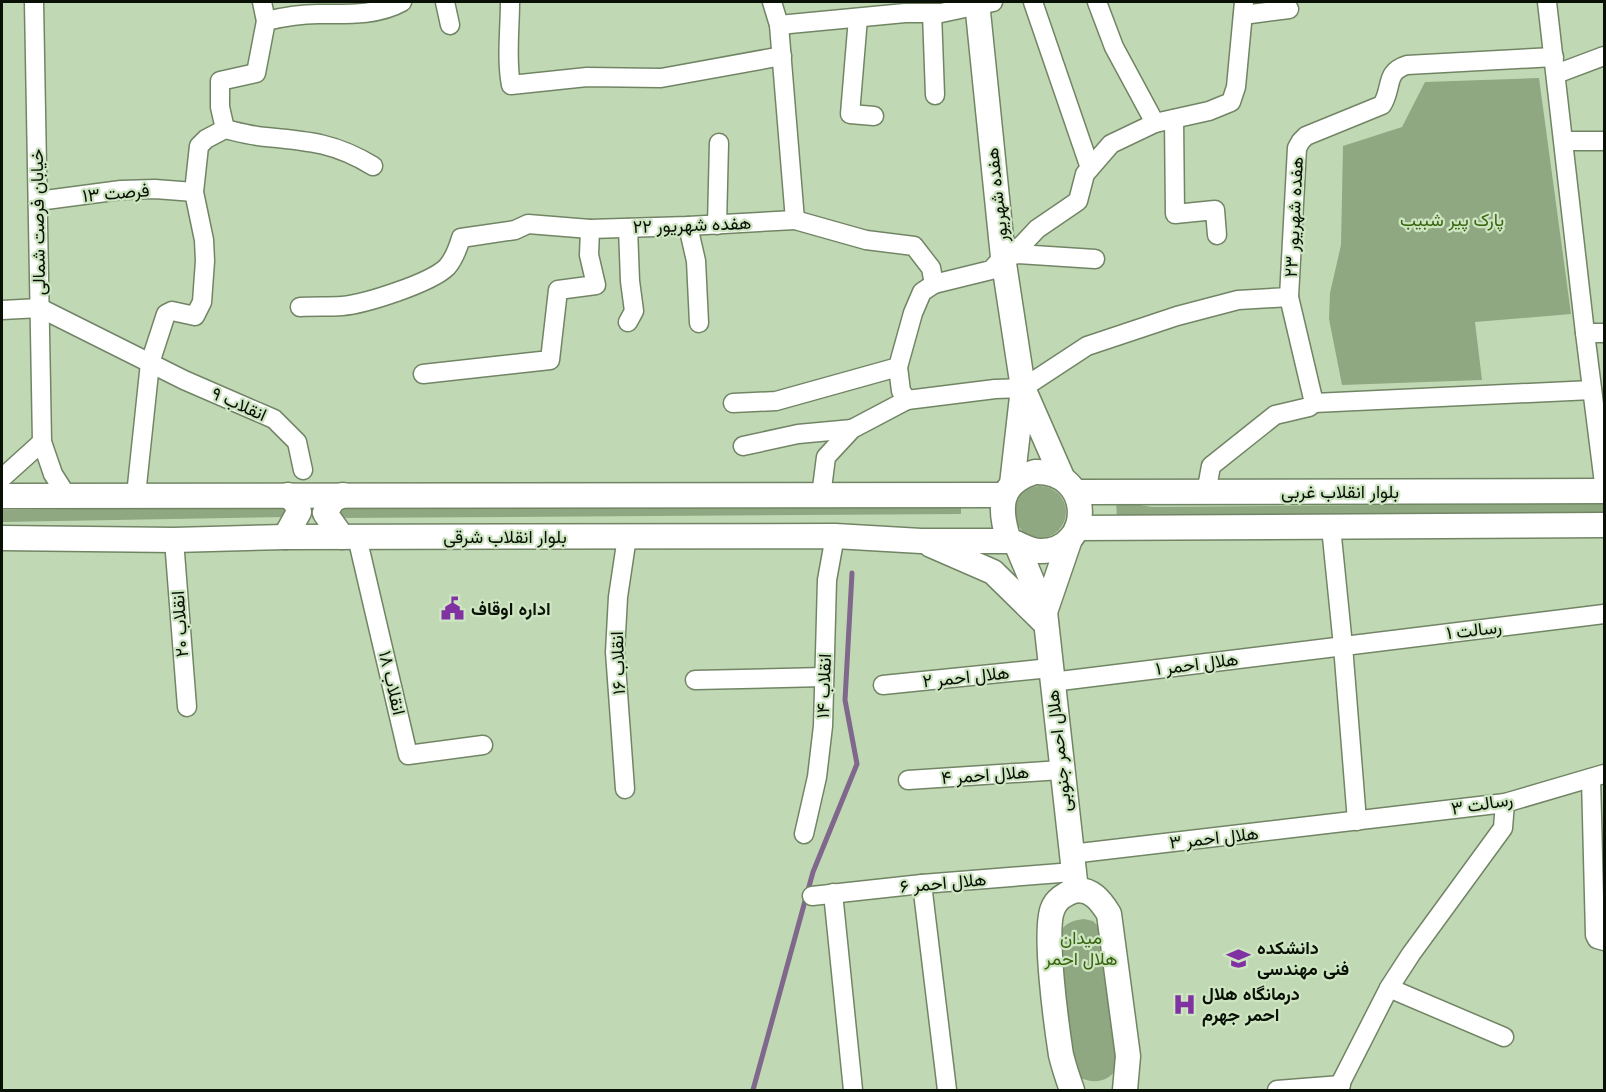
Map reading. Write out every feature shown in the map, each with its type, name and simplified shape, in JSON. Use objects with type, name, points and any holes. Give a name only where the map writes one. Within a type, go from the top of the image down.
[{"type":"main road","name":"هفده شهریور","points":[[982,2],[1003,257],[1023,388],[1069,485]]},
{"type":"main road","name":"هفده شهریور","points":[[1008,489],[1023,388]]},
{"type":"main road","points":[[1035,472],[1053,474],[1069,485],[1080,504],[1080,516],[1074,534],[1062,546],[1041,551],[1012,542],[1002,521],[1001,508],[1008,489],[1026,475],[1035,472]]},
{"type":"main road","name":"بلوار انقلاب غربی","points":[[1069,485],[1206,493],[1605,491]]},
{"type":"main road","points":[[2,496],[821,496],[1008,489]]},
{"type":"main road","points":[[285,537],[299,512],[296,503],[288,495]]},
{"type":"main road","points":[[343,495],[333,500],[325,513],[349,537]]},
{"type":"main road","name":"بلوار انقلاب غربی","points":[[1074,534],[1330,527],[1605,525]]},
{"type":"main road","name":"هلال احمر جنوبی","points":[[1045,618],[1074,534]]},
{"type":"main road","name":"بلوار انقلاب شرقی","points":[[2,538],[174,540],[285,537],[836,536],[921,541],[1012,542]]},
{"type":"main road","points":[[921,541],[993,572],[1045,618]]},
{"type":"main road","name":"هلال احمر جنوبی","points":[[1012,542],[1045,618],[1073,872]]},
{"type":"main road","points":[[1072,1090],[1062,1056],[1049,934],[1053,908],[1063,895],[1073,872],[1088,891],[1100,899],[1109,914],[1128,1056],[1125,1090]]},
{"type":"street","name":"خیابان فرصت شمالی","points":[[34,2],[42,442],[53,474],[67,496]]},
{"type":"street","points":[[225,129],[220,107],[220,81],[256,73],[266,21],[262,2]]},
{"type":"street","points":[[266,21],[292,15],[351,15],[402,2]]},
{"type":"street","points":[[445,2],[450,26]]},
{"type":"street","points":[[510,2],[508,66],[511,85],[587,77],[661,78],[782,56]]},
{"type":"street","points":[[772,2],[779,26],[795,220]]},
{"type":"street","points":[[779,26],[858,18],[905,8],[941,13],[982,2]]},
{"type":"street","points":[[1033,2],[1090,168]]},
{"type":"street","points":[[1097,2],[1114,47],[1155,123]]},
{"type":"street","points":[[1547,2],[1585,333],[1605,483]]},
{"type":"street","points":[[907,400],[901,391],[898,367],[922,292],[934,284],[991,270],[1003,257],[1022,245],[1037,229],[1078,201],[1085,174],[1111,144],[1155,123],[1209,111],[1231,102],[1236,87],[1243,8],[1289,9]]},
{"type":"street","points":[[932,13],[935,95]]},
{"type":"street","points":[[858,18],[850,114],[874,116]]},
{"type":"street","points":[[1555,65],[1605,56]]},
{"type":"street","name":"هفده شهریور ۲۳","points":[[1023,388],[1086,346],[1177,316],[1238,300],[1289,297],[1297,148],[1306,136],[1382,105],[1386,99],[1393,73],[1397,68],[1407,65],[1555,65]]},
{"type":"street","points":[[1174,119],[1176,214],[1215,210],[1217,235]]},
{"type":"street","points":[[136,495],[150,363],[166,314],[172,311],[195,316],[202,302],[204,240],[194,192],[199,146],[206,139],[225,129],[338,148],[373,166]]},
{"type":"street","points":[[1564,141],[1605,141]]},
{"type":"street","points":[[717,225],[719,142]]},
{"type":"street","name":"فرصت ۱۳","points":[[38,201],[121,190],[155,189],[194,192]]},
{"type":"street","name":"هفده شهریور ۲۲","points":[[300,307],[344,306],[427,281],[446,267],[458,250],[461,238],[515,230],[528,224],[590,229],[795,220],[866,240],[914,246],[931,268],[934,284]]},
{"type":"street","points":[[688,226],[696,261],[699,323]]},
{"type":"street","points":[[628,228],[630,281],[634,311],[628,322]]},
{"type":"street","points":[[423,374],[550,360],[558,290],[596,285],[589,255],[590,229]]},
{"type":"street","points":[[1003,257],[1018,255],[1095,259]]},
{"type":"street","points":[[1289,297],[1314,403]]},
{"type":"street","points":[[2,310],[40,309]]},
{"type":"street","name":"انقلاب ۹","points":[[40,309],[150,363],[274,419],[297,442],[303,470]]},
{"type":"street","points":[[1585,333],[1605,333]]},
{"type":"street","points":[[733,403],[776,400],[898,367]]},
{"type":"street","points":[[821,496],[826,457],[852,429],[907,400],[995,389],[1023,388]]},
{"type":"street","points":[[1206,493],[1211,466],[1275,414],[1309,407],[1314,403],[1592,390]]},
{"type":"street","points":[[743,446],[798,434],[852,429]]},
{"type":"street","points":[[2,478],[42,442]]},
{"type":"street","points":[[1330,527],[1358,821]]},
{"type":"street","name":"انقلاب ۱۴","points":[[804,834],[817,777],[822,726],[827,580],[836,536]]},
{"type":"street","name":"انقلاب ۱۸","points":[[349,537],[408,755],[483,745]]},
{"type":"street","name":"انقلاب ۱۶","points":[[625,789],[615,652],[618,597],[627,537]]},
{"type":"street","name":"انقلاب ۲۰","points":[[174,540],[186,707]]},
{"type":"street","name":"رسالت ۱","points":[[1343,646],[1605,614]]},
{"type":"street","name":"هلال احمر ۱","points":[[1051,675],[1343,646]]},
{"type":"street","name":"هلال احمر ۲","points":[[883,685],[1051,675]]},
{"type":"street","points":[[695,680],[824,677]]},
{"type":"street","name":"هلال احمر ۴","points":[[908,780],[1061,770]]},
{"type":"street","points":[[1598,776],[1595,935],[1597,939],[1605,941]]},
{"type":"street","name":"رسالت ۳","points":[[1358,821],[1505,803],[1598,776]]},
{"type":"street","points":[[1277,1090],[1339,1088],[1389,988],[1411,954],[1503,828],[1505,803]]},
{"type":"street","name":"هلال احمر ۳","points":[[1073,872],[1358,821]]},
{"type":"street","name":"هلال احمر ۶","points":[[812,896],[922,884],[1073,872]]},
{"type":"street","points":[[922,884],[947,1090]]},
{"type":"street","points":[[833,893],[853,1090]]},
{"type":"street","points":[[1389,988],[1504,1037]]},
{"type":"green space","name":"پارک پیر شبیب","points":[[1539,78],[1571,314],[1475,322],[1482,380],[1342,385],[1329,319],[1330,293],[1341,245],[1343,146],[1402,127],[1425,82]]},
{"type":"green space","points":[[1040,486],[1050,488],[1058,494],[1064,502],[1066,512],[1064,522],[1058,530],[1050,536],[1040,538],[1030,536],[1022,530],[1016,522],[1014,512],[1016,502],[1022,494],[1030,488]]},
{"type":"green space","points":[[1116,501],[1152,507],[1604,503],[1604,513],[1117,519]]},
{"type":"green space","points":[[961,504],[961,514],[336,518],[336,508]]},
{"type":"green space","points":[[289,506],[288,517],[2,522],[2,510]]},
{"type":"green space","name":"میدان هلال احمر","points":[[1084,919],[1093,921],[1099,927],[1119,1063],[1112,1074],[1097,1081],[1078,1077],[1074,1068],[1056,943],[1065,926],[1073,921]]},
{"type":"waterway","points":[[753,1090],[813,872],[857,764],[845,700],[852,573]]},
{"type":"place","name":"اداره اوقاف","points":[[453,609]]},
{"type":"place","name":"دانشکده فنی مهندسی","points":[[1239,958]]},
{"type":"place","name":"درمانگاه هلال احمر جهرم","points":[[1184,1004]]}]
